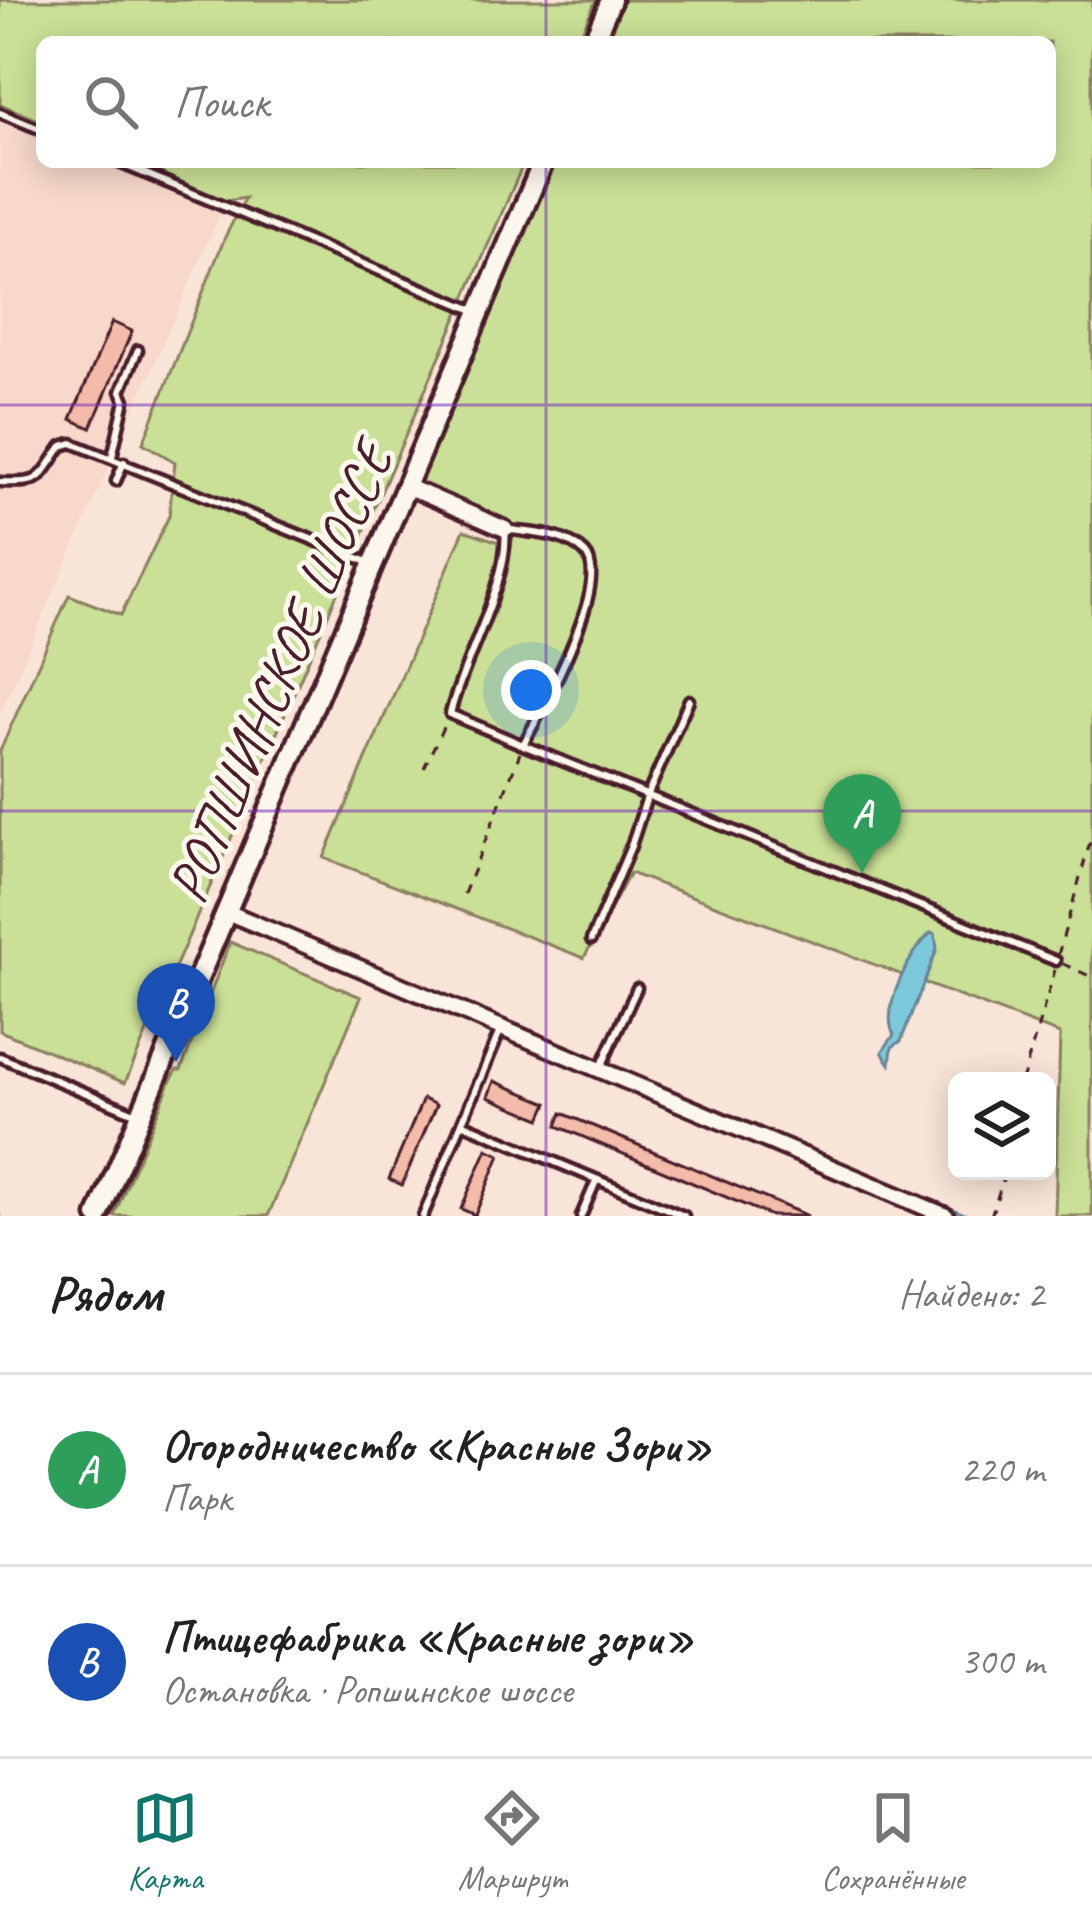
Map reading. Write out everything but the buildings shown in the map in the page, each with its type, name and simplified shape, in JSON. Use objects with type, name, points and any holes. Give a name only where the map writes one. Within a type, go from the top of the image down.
[{"type":"main road","points":[[596,36],[611,0]]},
{"type":"main road","name":"РОПШИНСКОЕ ШОССЕ","points":[[98,1216],[539,168]]},
{"type":"street","points":[[406,487],[505,530]]},
{"type":"street","points":[[226,912],[946,1216]]},
{"type":"lane","points":[[0,113],[36,128]]},
{"type":"lane","points":[[131,168],[479,312]]},
{"type":"lane","points":[[112,457],[125,400],[121,391],[138,350]]},
{"type":"lane","points":[[0,482],[31,483],[44,476],[66,444],[112,457],[373,564]]},
{"type":"lane","points":[[116,481],[124,462]]},
{"type":"lane","points":[[523,746],[572,650],[592,566],[587,554],[554,535],[505,530],[497,580],[450,714],[523,746],[1056,961]]},
{"type":"lane","points":[[591,940],[689,700]]},
{"type":"lane","points":[[599,1070],[637,988]]},
{"type":"lane","points":[[423,1216],[501,1029]]},
{"type":"lane","points":[[0,1057],[140,1115]]},
{"type":"lane","points":[[462,1123],[685,1216]]},
{"type":"lane","points":[[581,1216],[597,1179]]},
{"type":"path","points":[[424,768],[450,714]]},
{"type":"path","points":[[464,894],[523,746]]},
{"type":"path","points":[[1056,961],[1092,977]]},
{"type":"path","points":[[991,1216],[1003,1180]]},
{"type":"shaded area","points":[[0,104],[36,119],[36,168],[149,168],[226,201],[0,714]]},
{"type":"green space","points":[[0,0],[596,0],[580,36],[36,36],[36,119],[0,104]]},
{"type":"green space","points":[[619,0],[1092,0],[1092,1216],[1055,1216],[1060,1034],[630,873],[584,958],[324,858],[464,530],[511,546],[513,536],[411,491],[547,168],[1056,168],[1056,36],[604,36]]},
{"type":"green space","points":[[149,168],[521,168],[125,1083],[0,1031],[0,751],[69,595],[121,615],[169,516],[175,462],[143,443],[245,198],[226,201]]},
{"type":"green space","points":[[230,942],[361,997],[268,1216],[114,1216],[171,1080],[181,1070]]},
{"type":"water","points":[[931,933],[937,949],[901,1041],[892,1047],[890,1064],[882,1052],[894,1035],[894,996],[906,966]]},
{"type":"waterway","points":[[242,910],[969,1216]]},
{"type":"place","name":"Огородничество «Красные Зори»","points":[[862,873]]},
{"type":"place","name":"Птицефабрика «Красные зори»","points":[[176,1062]]}]
